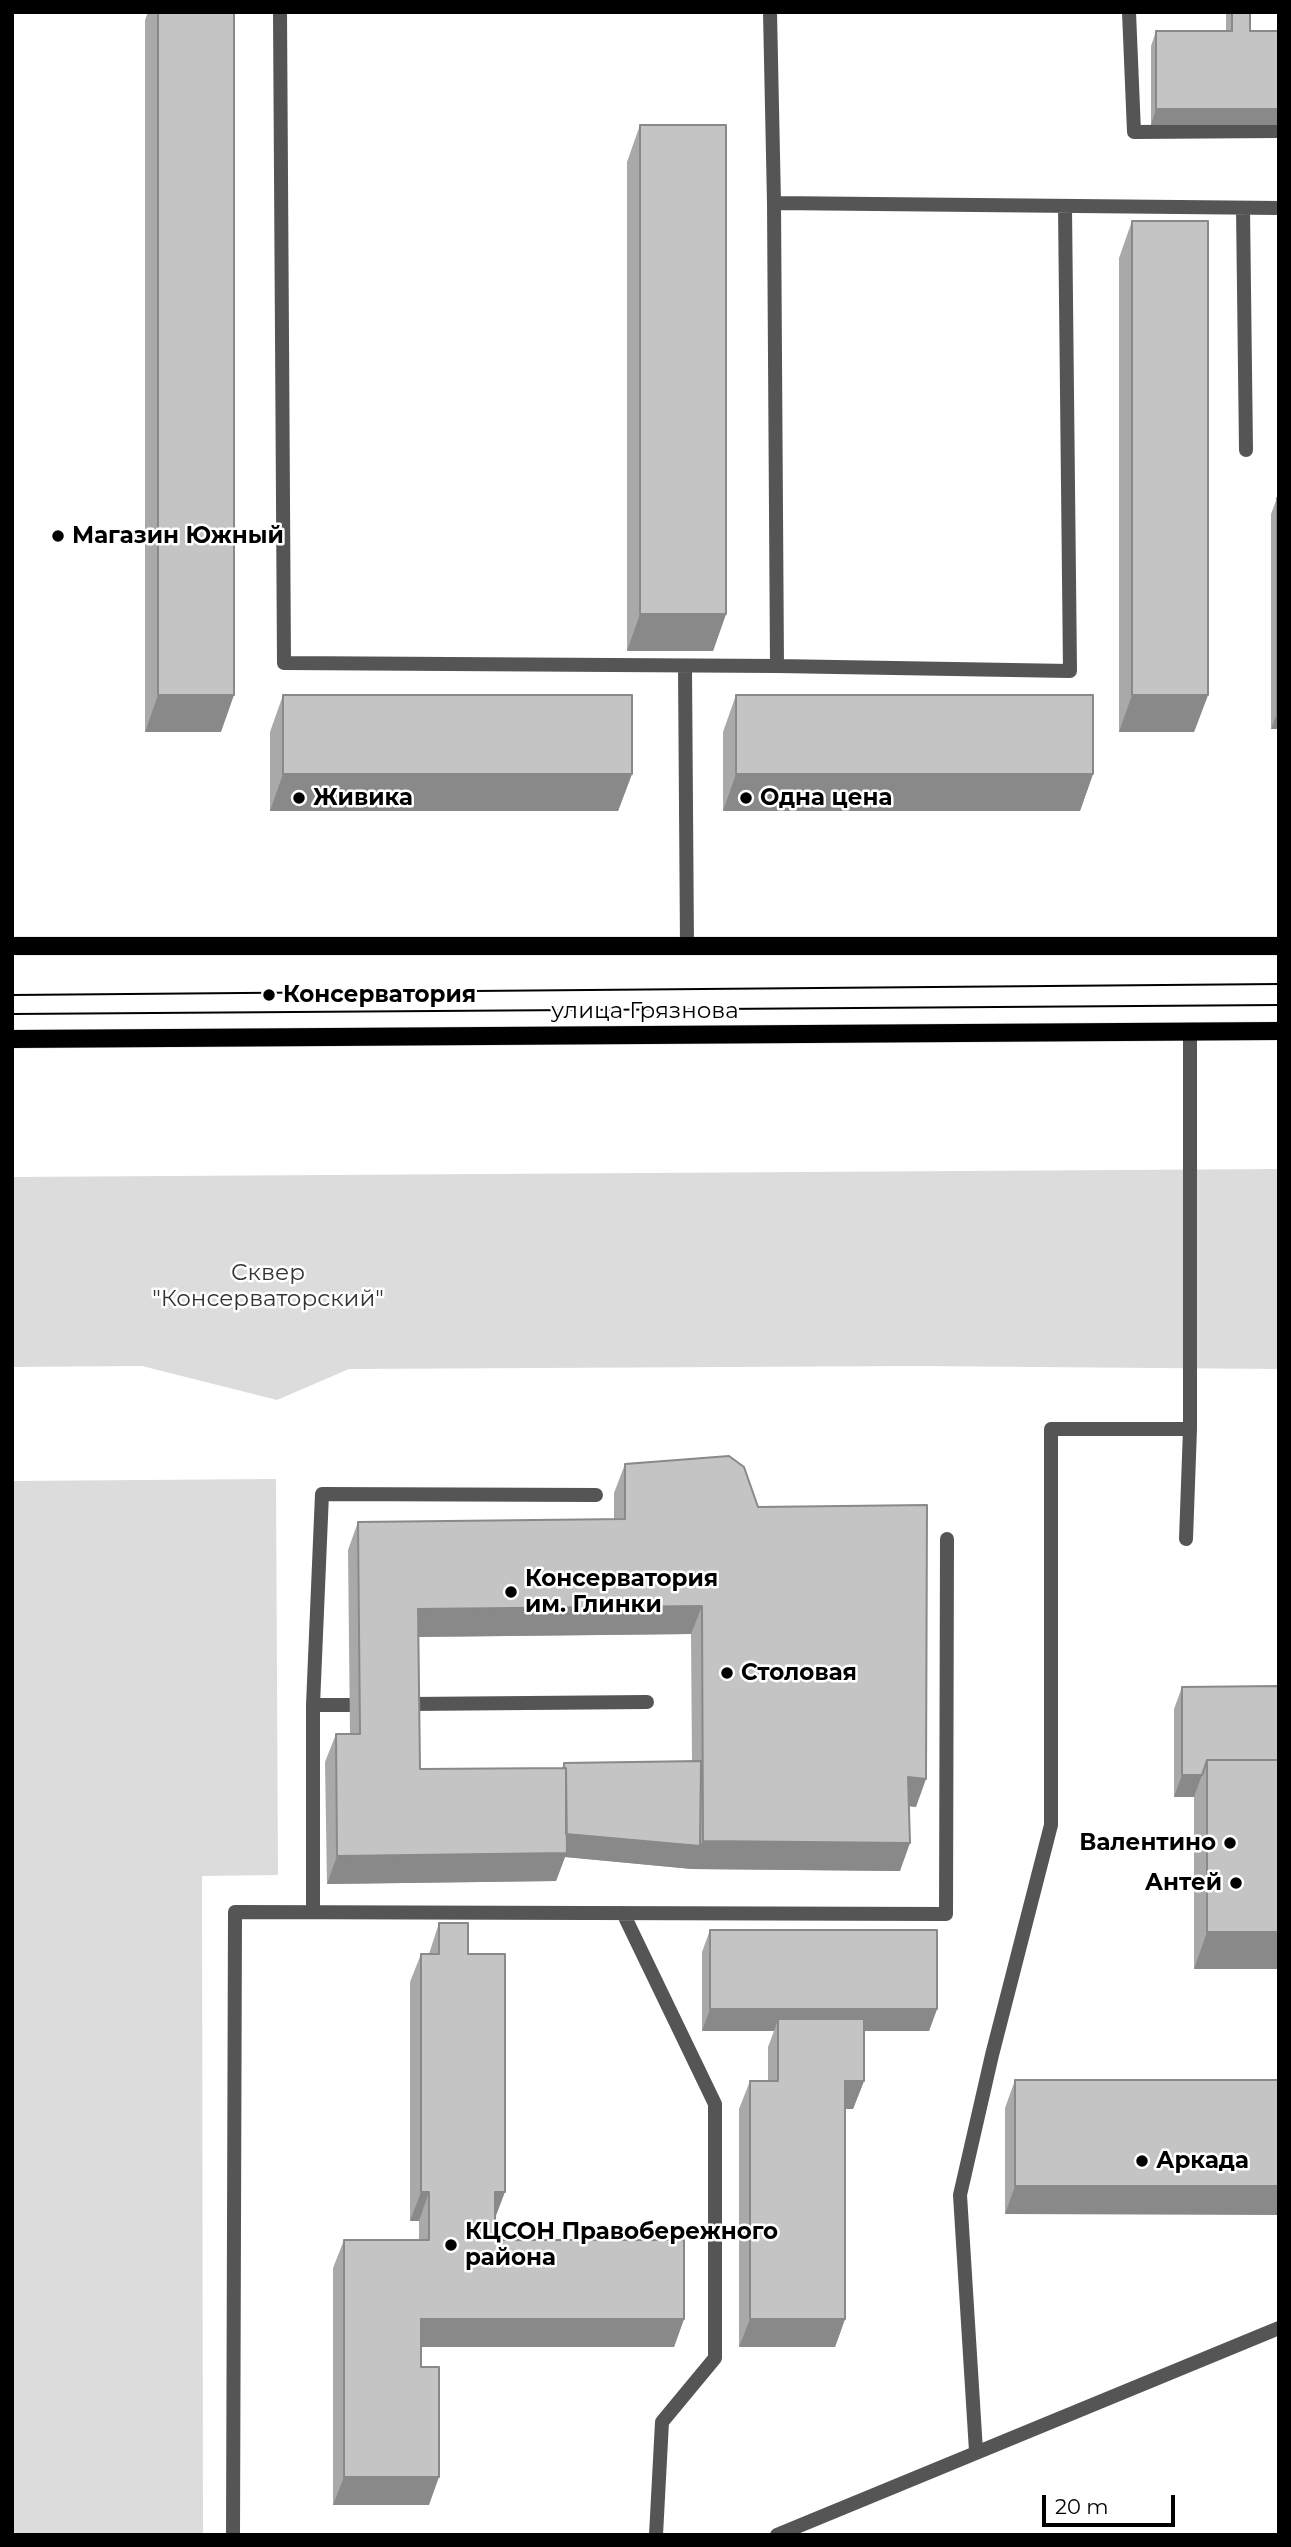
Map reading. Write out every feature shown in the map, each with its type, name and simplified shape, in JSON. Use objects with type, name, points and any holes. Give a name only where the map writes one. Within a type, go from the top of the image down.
[{"type":"main road","points":[[12,946],[1279,946]]},
{"type":"main road","name":"улица Грязнова","points":[[12,1039],[1279,1031]]},
{"type":"street","points":[[280,12],[284,663],[1070,671],[1065,207]]},
{"type":"street","points":[[770,12],[777,666]]},
{"type":"street","points":[[1129,12],[1134,131],[1279,131]]},
{"type":"street","points":[[774,203],[1279,208]]},
{"type":"street","points":[[1243,208],[1246,450]]},
{"type":"street","points":[[685,667],[687,946]]},
{"type":"street","points":[[1186,1539],[1189,1429],[1190,1032]]},
{"type":"street","points":[[976,2451],[960,2195],[992,2055],[1051,1825],[1051,1429],[1189,1429]]},
{"type":"street","points":[[313,1912],[313,1705],[322,1494],[596,1495]]},
{"type":"street","points":[[233,2535],[235,1912],[946,1914],[947,1539]]},
{"type":"street","points":[[409,1704],[647,1702]]},
{"type":"street","points":[[313,1705],[350,1705]]},
{"type":"street","points":[[623,1913],[715,2104],[715,2358],[662,2422],[656,2535]]},
{"type":"street","points":[[777,2535],[1279,2328]]},
{"type":"green space","name":"Сквер \"Консерваторский\"","points":[[1279,1169],[1279,1369],[916,1366],[349,1369],[277,1400],[142,1366],[12,1367],[12,1177]]},
{"type":"green space","points":[[276,1479],[278,1875],[202,1876],[203,2535],[12,2535],[12,1481]]},
{"type":"building","points":[[158,12],[234,12],[234,695],[158,695]]},
{"type":"building","points":[[1232,12],[1250,12],[1250,31],[1279,31],[1279,109],[1156,109],[1156,31],[1232,31]]},
{"type":"building","points":[[640,125],[726,125],[726,614],[640,614]]},
{"type":"building","points":[[1132,221],[1208,221],[1208,695],[1132,695]]},
{"type":"building","points":[[1279,498],[1279,713],[1277,713]]},
{"type":"building","points":[[283,695],[632,695],[632,774],[283,774]]},
{"type":"building","points":[[736,695],[1093,695],[1093,774],[736,774]]},
{"type":"building","points":[[729,1456],[744,1467],[758,1507],[927,1505],[926,1779],[908,1777],[910,1843],[703,1841],[702,1606],[418,1609],[420,1769],[566,1768],[567,1853],[337,1856],[336,1734],[360,1734],[358,1522],[625,1519],[625,1464]]},
{"type":"building","points":[[1279,1686],[1279,1760],[1207,1760],[1202,1775],[1182,1775],[1182,1687]]},
{"type":"building","name":"Антей","points":[[1207,1760],[1279,1760],[1279,1932],[1207,1932]]},
{"type":"building","points":[[701,1761],[700,1846],[566,1834],[564,1763]]},
{"type":"building","name":"КЦСОН Правобережного района","points":[[439,1923],[468,1923],[468,1954],[505,1954],[505,2192],[495,2192],[495,2240],[684,2240],[684,2319],[421,2319],[421,2367],[439,2367],[439,2477],[344,2477],[344,2240],[429,2240],[429,2192],[421,2192],[421,1954],[439,1954]]},
{"type":"building","points":[[710,1930],[937,1930],[937,2009],[710,2009]]},
{"type":"building","points":[[778,2019],[864,2019],[864,2081],[845,2081],[845,2319],[750,2319],[750,2081],[778,2081]]},
{"type":"building","name":"Аркада","points":[[1015,2080],[1279,2080],[1279,2186],[1015,2186]]},
{"type":"tram line","points":[[12,995],[1279,984]]},
{"type":"tram line","points":[[12,1014],[1279,1005]]},
{"type":"place","name":"Магазин Южный","points":[[58,536]]},
{"type":"place","name":"Живика","points":[[299,798]]},
{"type":"place","name":"Одна цена","points":[[746,798]]},
{"type":"place","name":"Консерватория","points":[[269,995]]},
{"type":"place","name":"Консерватория им. Глинки","points":[[511,1592]]},
{"type":"place","name":"Столовая","points":[[727,1673]]},
{"type":"place","name":"Валентино","points":[[1230,1843]]},
{"type":"place","name":"Антей","points":[[1236,1883]]},
{"type":"place","name":"Аркада","points":[[1142,2161]]},
{"type":"place","name":"КЦСОН Правобережного района","points":[[451,2245]]}]
